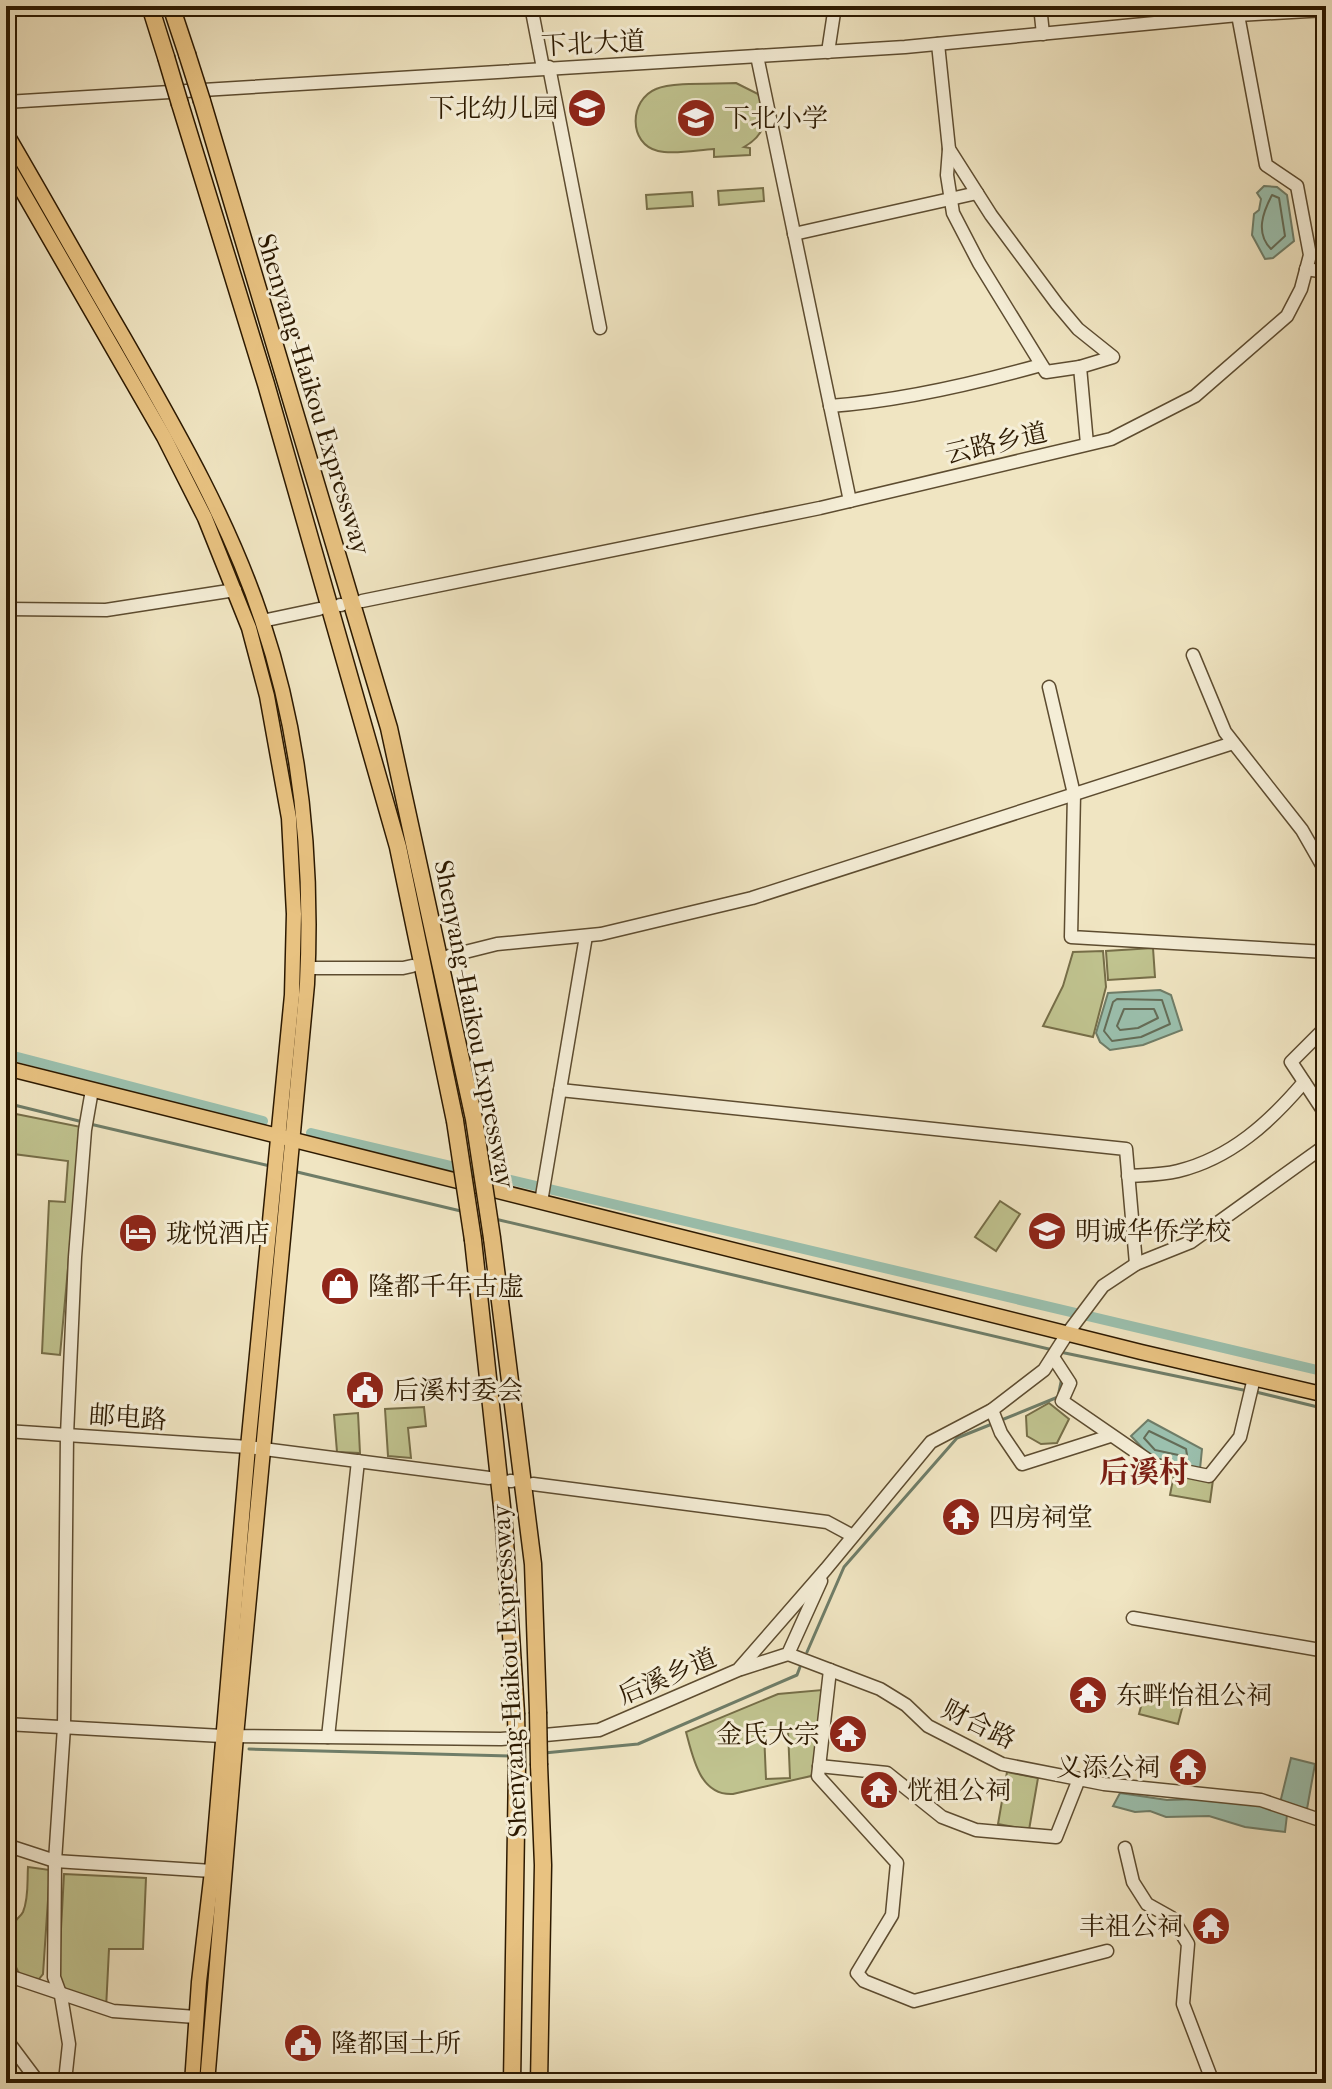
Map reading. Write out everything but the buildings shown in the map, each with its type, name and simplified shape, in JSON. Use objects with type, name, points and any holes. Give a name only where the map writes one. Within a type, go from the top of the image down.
[{"type":"highway","name":"Shenyang-Haikou Expressway","points":[[150,6],[266,384],[398,847],[455,1121],[473,1240],[504,1525],[516,1713],[512,2083]]},
{"type":"highway","name":"Shenyang-Haikou Expressway","points":[[171,6],[389,728],[474,1119],[533,1564],[543,1865],[539,2083]]},
{"type":"main road","points":[[6,133],[212,497],[262,621],[295,752],[302,809],[309,886],[308,968],[285,1138],[255,1448],[229,1736],[207,2083]]},
{"type":"main road","points":[[6,163],[164,437],[205,518],[249,628],[267,696],[289,818],[294,960],[285,1138]]},
{"type":"main road","points":[[6,1068],[541,1202],[1060,1345],[1252,1387],[1326,1395]]},
{"type":"main road","points":[[192,2083],[196,2017],[229,1736]]},
{"type":"street","points":[[531,6],[600,328]]},
{"type":"street","points":[[828,52],[835,6]]},
{"type":"street","points":[[1040,6],[1043,34]]},
{"type":"street","name":"下北大道","points":[[6,102],[828,52],[1043,34],[1238,11],[1326,10]]},
{"type":"street","name":"云路乡道","points":[[362,601],[850,501],[1111,439],[1195,396],[1287,316],[1301,289],[1310,255],[1297,186],[1266,165],[1238,11]]},
{"type":"street","points":[[938,44],[949,149],[947,175],[953,213],[979,263],[1046,372],[1080,367],[1113,357],[1078,329],[1057,304],[949,149]]},
{"type":"street","points":[[757,56],[850,501]]},
{"type":"street","points":[[794,234],[977,193]]},
{"type":"street","points":[[1306,269],[1326,272]]},
{"type":"street","points":[[830,406],[989,380],[1041,365]]},
{"type":"street","points":[[1080,367],[1087,444]]},
{"type":"street","points":[[6,609],[106,610],[235,590]]},
{"type":"street","points":[[262,621],[319,609]]},
{"type":"street","points":[[1193,655],[1225,732],[1302,830],[1326,872]]},
{"type":"street","points":[[1049,687],[1074,794],[1071,937],[1326,952]]},
{"type":"street","points":[[449,956],[497,944],[601,934],[752,898],[1233,743]]},
{"type":"street","points":[[541,1202],[586,936]]},
{"type":"street","points":[[308,968],[412,966]]},
{"type":"street","points":[[1326,1027],[1291,1062],[1326,1115]]},
{"type":"street","points":[[1128,1176],[1178,1171],[1228,1152],[1276,1115],[1304,1082]]},
{"type":"street","points":[[61,2083],[65,2081],[69,2044],[61,1996],[54,1977],[55,1861],[64,1727],[67,1435],[75,1257],[85,1130],[92,1090]]},
{"type":"street","points":[[560,1090],[1126,1149],[1136,1264]]},
{"type":"street","name":"后溪乡道","points":[[6,1724],[229,1736],[501,1739],[599,1730],[738,1670],[931,1442],[995,1417],[1044,1370],[1103,1286],[1136,1264],[1191,1242],[1326,1145]]},
{"type":"street","points":[[1060,1345],[1063,1373],[1070,1383],[1062,1401],[1155,1465],[1209,1476],[1240,1437],[1252,1387]]},
{"type":"street","points":[[995,1417],[1022,1464],[1110,1436]]},
{"type":"street","name":"邮电路","points":[[6,1431],[255,1448],[489,1478]]},
{"type":"street","points":[[328,1737],[358,1461]]},
{"type":"street","points":[[533,1484],[827,1522],[853,1536]]},
{"type":"street","points":[[738,1670],[788,1654],[826,1569]]},
{"type":"street","points":[[1133,1618],[1326,1651]]},
{"type":"street","name":"财合路","points":[[788,1654],[880,1689],[906,1705],[928,1726],[1002,1764],[1104,1784],[1261,1800],[1326,1822]]},
{"type":"street","points":[[830,1670],[818,1776],[897,1863],[892,1915],[857,1973],[864,1981],[914,2001],[1087,1959],[1107,1951]]},
{"type":"street","points":[[819,1766],[887,1773],[942,1817],[976,1830],[1056,1837],[1079,1779]]},
{"type":"street","points":[[6,1845],[55,1861],[212,1871]]},
{"type":"street","points":[[1125,1848],[1133,1882],[1147,1904],[1172,1918],[1188,1944],[1183,2004],[1212,2080],[1218,2083]]},
{"type":"street","points":[[6,1975],[113,2011],[196,2017]]},
{"type":"street","points":[[6,2039],[39,2083]]},
{"type":"shaded area","points":[[736,83],[758,94],[764,109],[761,130],[744,147],[750,148],[750,155],[714,157],[714,149],[664,152],[648,147],[641,140],[637,131],[637,112],[641,102],[656,89],[683,84]]},
{"type":"shaded area","points":[[763,188],[764,201],[719,205],[718,191]]},
{"type":"shaded area","points":[[692,192],[693,206],[647,209],[646,195]]},
{"type":"shaded area","points":[[1153,948],[1155,977],[1108,980],[1106,951]]},
{"type":"shaded area","points":[[1103,951],[1106,987],[1093,1037],[1043,1026],[1063,986],[1073,952]]},
{"type":"shaded area","points":[[6,1112],[81,1127],[60,1355],[42,1353],[49,1201],[65,1202],[68,1161],[6,1153]]},
{"type":"shaded area","points":[[1000,1201],[1020,1214],[996,1251],[975,1237]]},
{"type":"shaded area","points":[[1049,1403],[1069,1419],[1057,1443],[1041,1444],[1027,1436],[1026,1416]]},
{"type":"shaded area","points":[[424,1407],[426,1426],[408,1428],[411,1458],[388,1456],[385,1409]]},
{"type":"shaded area","points":[[358,1413],[360,1453],[337,1452],[334,1415]]},
{"type":"shaded area","points":[[1174,1474],[1213,1480],[1210,1502],[1170,1495]]},
{"type":"shaded area","points":[[822,1690],[815,1769],[811,1776],[733,1794],[713,1789],[700,1774],[686,1732],[778,1694]],"holes":[[[788,1730],[790,1778],[766,1779],[764,1732]]]},
{"type":"shaded area","points":[[1145,1691],[1184,1701],[1178,1724],[1139,1714]]},
{"type":"shaded area","points":[[1007,1772],[1038,1778],[1029,1830],[998,1824]]},
{"type":"shaded area","points":[[28,1867],[50,1870],[43,1974],[39,1979],[22,1977],[11,1951],[13,1928],[26,1901]]},
{"type":"shaded area","points":[[64,1874],[146,1878],[143,1949],[109,1949],[106,2009],[63,1990],[58,1984]]},
{"type":"water","points":[[1264,186],[1277,187],[1287,195],[1294,241],[1273,258],[1265,259],[1252,235],[1254,214],[1259,210],[1261,199],[1257,193]]},
{"type":"water","points":[[1160,990],[1171,995],[1182,1030],[1143,1045],[1110,1050],[1100,1042],[1096,1033],[1108,993]]},
{"type":"water","points":[[1148,1420],[1202,1449],[1200,1469],[1151,1457],[1131,1436]]},
{"type":"water","points":[[1291,1758],[1315,1764],[1307,1809],[1280,1803]]},
{"type":"water","points":[[1120,1793],[1167,1800],[1257,1804],[1287,1815],[1285,1832],[1245,1827],[1209,1816],[1166,1817],[1150,1811],[1135,1812],[1113,1806]]},
{"type":"waterway","points":[[6,1054],[263,1121]]},
{"type":"waterway","points":[[6,1103],[83,1122]]},
{"type":"waterway","points":[[90,1124],[270,1166]]},
{"type":"waterway","points":[[311,1133],[1326,1372]]},
{"type":"waterway","points":[[293,1171],[465,1212]]},
{"type":"waterway","points":[[495,1219],[1053,1350]]},
{"type":"waterway","points":[[1060,1352],[1248,1391]]},
{"type":"waterway","points":[[999,1421],[1058,1397],[1062,1377]]},
{"type":"waterway","points":[[1256,1392],[1326,1409]]},
{"type":"waterway","points":[[807,1652],[844,1567],[957,1438],[992,1424]]},
{"type":"waterway","points":[[544,1753],[638,1744],[797,1675],[800,1667]]},
{"type":"waterway","points":[[249,1749],[513,1756]]},
{"type":"place","name":"下北幼儿园","points":[[587,108]]},
{"type":"place","name":"下北小学","points":[[696,118]]},
{"type":"place","name":"明诚华侨学校","points":[[1047,1231]]},
{"type":"place","name":"珑悦酒店","points":[[138,1233]]},
{"type":"place","name":"隆都千年古虚","points":[[340,1286]]},
{"type":"place","name":"后溪村委会","points":[[365,1390]]},
{"type":"place","name":"四房祠堂","points":[[961,1517]]},
{"type":"place","name":"东畔怡祖公祠","points":[[1088,1695]]},
{"type":"place","name":"金氏大宗","points":[[848,1734]]},
{"type":"place","name":"义添公祠","points":[[1188,1767]]},
{"type":"place","name":"恍祖公祠","points":[[879,1790]]},
{"type":"place","name":"丰祖公祠","points":[[1211,1926]]},
{"type":"place","name":"隆都国土所","points":[[303,2043]]},
{"type":"district","name":"后溪村","points":[[1144,1472]]}]
